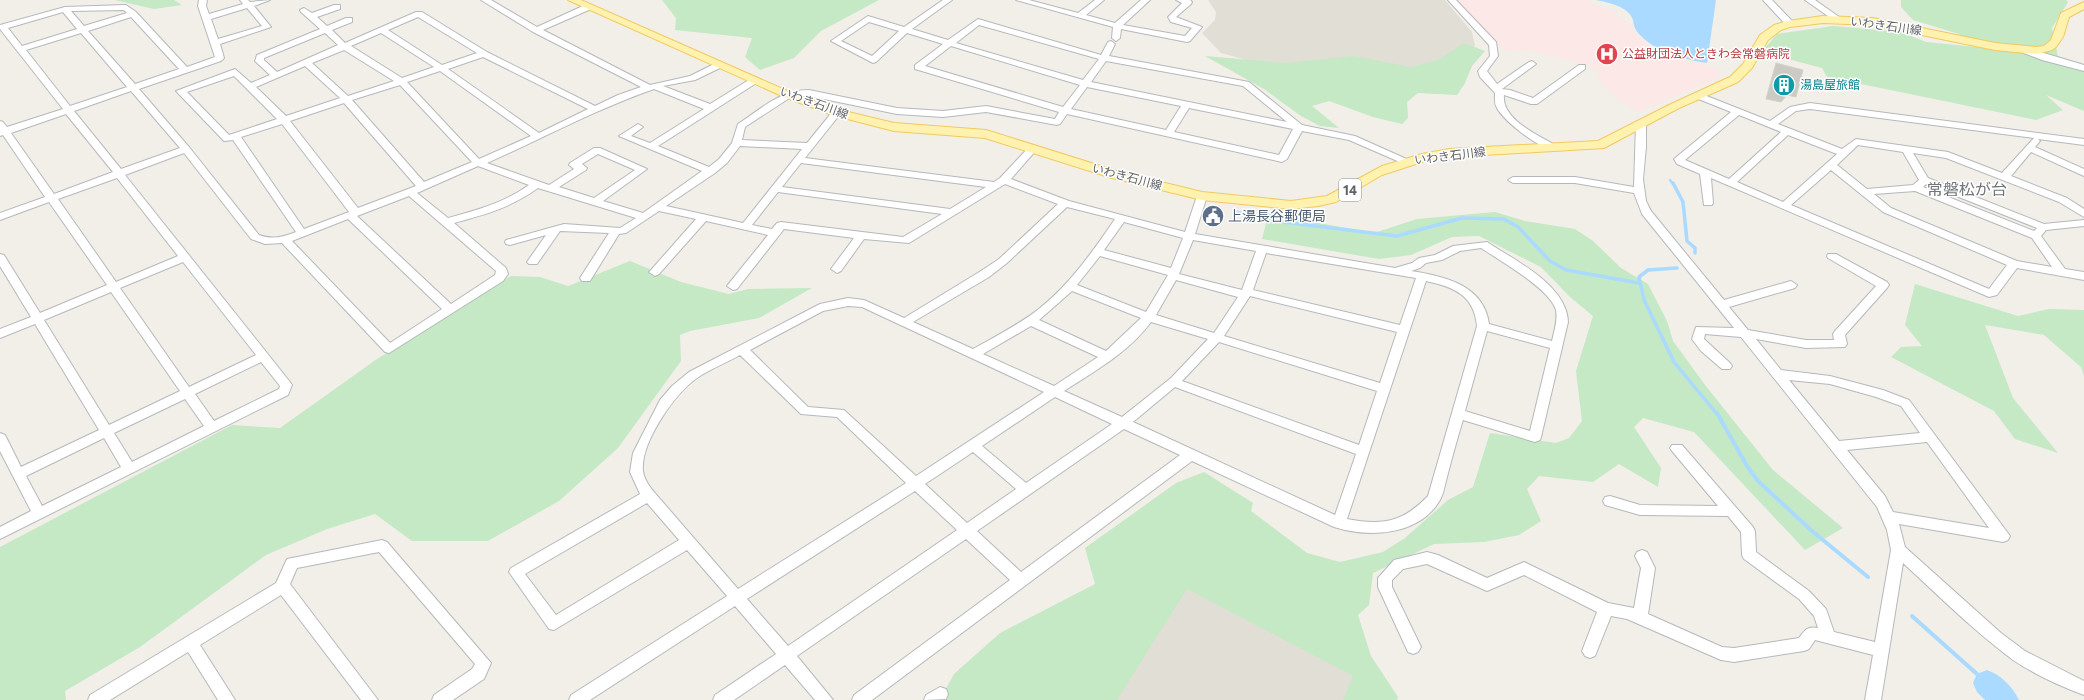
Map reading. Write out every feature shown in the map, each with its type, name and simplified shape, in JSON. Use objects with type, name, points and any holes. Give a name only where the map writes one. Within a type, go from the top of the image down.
[{"type":"main road","name":"いわき石川線","points":[[573,0],[788,95],[836,113],[894,127],[986,134],[1116,175],[1202,196],[1291,205],[1322,202],[1345,193],[1379,172],[1406,161],[1449,153],[1600,145],[1641,123],[1738,77],[1746,67],[1764,36],[1770,30],[1790,24],[1838,20],[1885,23],[2027,51],[2047,49],[2056,42],[2061,33],[2065,15],[2084,5]]},
{"type":"street","points":[[203,0],[202,6],[220,58],[218,60],[69,110],[2,130],[52,198],[211,427]]},
{"type":"street","points":[[206,18],[246,3],[266,0]]},
{"type":"street","points":[[485,0],[536,30],[651,87],[711,108]]},
{"type":"street","points":[[948,0],[905,30],[873,60],[835,41],[868,19],[905,30],[950,43],[1086,84],[1352,138],[1406,161]]},
{"type":"street","points":[[1020,0],[1117,26],[1187,39],[1198,27],[1174,20],[1172,17],[1188,2],[1180,0]]},
{"type":"street","points":[[1042,6],[1049,0]]},
{"type":"street","points":[[1080,16],[1100,0]]},
{"type":"street","points":[[510,242],[564,227],[622,231],[711,171],[723,161],[738,143],[741,126],[788,95],[809,93],[897,111],[943,114],[986,109],[998,110],[1057,122],[1104,58],[1113,41],[1117,26],[1146,0]]},
{"type":"street","points":[[1452,0],[1493,44],[1494,56],[1482,71],[1488,80],[1499,90],[1534,102],[1582,67]]},
{"type":"street","points":[[1767,0],[1790,24]]},
{"type":"street","points":[[1809,0],[1838,20]]},
{"type":"street","points":[[215,43],[267,27],[246,3]]},
{"type":"street","points":[[312,16],[337,6]]},
{"type":"street","points":[[0,533],[284,392],[286,385],[264,356],[20,49],[4,34],[3,27],[65,9],[126,7],[186,71]]},
{"type":"street","points":[[536,30],[588,7]]},
{"type":"street","points":[[65,9],[186,149],[255,237],[265,241],[285,240],[410,192],[538,137],[621,97],[651,87],[692,78],[719,65]]},
{"type":"street","points":[[304,10],[327,29],[344,46],[401,81],[478,163],[537,184],[644,217]]},
{"type":"street","points":[[20,49],[133,14]]},
{"type":"street","points":[[249,87],[419,14],[484,54],[596,110]]},
{"type":"street","points":[[276,75],[259,61],[260,57],[349,20]]},
{"type":"street","points":[[978,22],[1104,58],[1246,84],[1298,127],[1282,159],[1065,111],[918,66],[978,22]]},
{"type":"street","points":[[382,30],[441,68],[538,137]]},
{"type":"street","points":[[2027,51],[2044,58],[2084,68]]},
{"type":"street","points":[[450,310],[353,214],[284,120],[235,72],[181,91],[227,139],[235,136],[284,120],[346,99],[484,54]]},
{"type":"street","points":[[306,62],[346,99],[422,186]]},
{"type":"street","points":[[1532,64],[1499,90],[1498,98],[1500,107],[1509,118],[1552,147]]},
{"type":"street","points":[[650,147],[756,80]]},
{"type":"street","points":[[1699,96],[1843,153]]},
{"type":"street","points":[[1169,134],[1187,104]]},
{"type":"street","points":[[1770,125],[1791,109],[1798,106],[1810,106],[2084,142]]},
{"type":"street","points":[[1737,112],[1679,160],[1990,293],[1993,292],[2014,264]]},
{"type":"street","points":[[744,226],[836,113]]},
{"type":"street","points":[[1641,123],[1643,139],[1638,191],[1646,212],[1880,500],[1890,517],[1896,535],[1898,550],[1873,700]]},
{"type":"street","points":[[638,127],[624,136],[711,171]]},
{"type":"street","points":[[1730,183],[1787,131]]},
{"type":"street","points":[[235,136],[302,233]]},
{"type":"street","points":[[2004,176],[2040,136]]},
{"type":"street","points":[[1784,206],[1826,166],[1831,165],[1856,142],[1948,155],[2063,200],[2084,214]]},
{"type":"street","points":[[738,143],[810,146]]},
{"type":"street","points":[[733,286],[781,225],[905,241],[999,183],[1033,148]]},
{"type":"street","points":[[2030,148],[2084,174]]},
{"type":"street","points":[[0,217],[186,149]]},
{"type":"street","points":[[1906,149],[1924,180],[2039,231],[2061,272]]},
{"type":"street","points":[[551,188],[582,168],[574,165],[598,150],[642,169],[595,202]]},
{"type":"street","points":[[798,160],[999,183],[1065,203],[1189,236],[1422,276],[1444,281],[1470,295],[1483,314],[1483,326],[1434,498],[1425,510],[1403,523],[1382,529],[1363,529],[1339,523],[864,304],[848,302],[820,308],[693,375],[680,385],[668,398],[638,454],[636,468],[638,482],[825,700]]},
{"type":"street","points":[[1831,165],[1887,210],[2014,264],[2084,276]]},
{"type":"street","points":[[1705,172],[1708,203]]},
{"type":"street","points":[[1513,180],[1575,180],[1638,191]]},
{"type":"street","points":[[1916,188],[1924,180]]},
{"type":"street","points":[[447,222],[495,208],[516,199],[537,184]]},
{"type":"street","points":[[1864,192],[1916,188],[2039,231],[2084,223]]},
{"type":"street","points":[[775,189],[951,212]]},
{"type":"street","points":[[285,240],[390,349],[499,278],[502,274],[502,270],[410,192]]},
{"type":"street","points":[[577,700],[916,483],[1107,357],[1130,338],[1149,317],[1174,275],[1202,196]]},
{"type":"street","points":[[905,322],[985,274],[1003,261],[1065,203]]},
{"type":"street","points":[[658,208],[775,233]]},
{"type":"street","points":[[654,272],[703,218]]},
{"type":"street","points":[[974,354],[1031,321],[1070,287],[1098,252],[1121,218]]},
{"type":"street","points":[[533,262],[557,228]]},
{"type":"street","points":[[586,278],[616,231]]},
{"type":"street","points":[[837,269],[862,235]]},
{"type":"street","points":[[1394,271],[1416,266],[1423,260],[1438,258],[1457,248],[1483,244],[1544,287],[1554,297],[1561,308],[1562,322],[1535,436],[1458,414]]},
{"type":"street","points":[[721,700],[1123,423],[1173,382],[1217,339],[1246,293],[1262,249]]},
{"type":"street","points":[[1098,252],[1174,275],[1403,330]]},
{"type":"street","points":[[1726,366],[1705,348],[1698,339],[1698,333],[1700,330],[1706,329],[1745,333],[1806,344],[1841,344],[1839,334],[1883,285],[1832,256]]},
{"type":"street","points":[[0,257],[129,468]]},
{"type":"street","points":[[0,334],[185,257]]},
{"type":"street","points":[[1339,523],[1361,451],[1422,276]]},
{"type":"street","points":[[1721,305],[1791,285]]},
{"type":"street","points":[[1070,287],[1149,317],[1217,339],[1383,388]]},
{"type":"street","points":[[1031,321],[1107,357]]},
{"type":"street","points":[[1483,326],[1556,346]]},
{"type":"street","points":[[742,350],[806,411],[840,412],[1021,581]]},
{"type":"street","points":[[18,474],[264,356]]},
{"type":"street","points":[[1778,374],[1830,380],[1880,393],[1905,403],[2003,536],[1890,517]]},
{"type":"street","points":[[1173,382],[1361,451]]},
{"type":"street","points":[[1836,446],[1930,437]]},
{"type":"street","points":[[0,438],[39,513]]},
{"type":"street","points":[[973,445],[1026,490]]},
{"type":"street","points":[[1677,448],[1748,531],[1749,555],[1808,600],[1821,613],[1828,637]]},
{"type":"street","points":[[860,700],[1190,455]]},
{"type":"street","points":[[649,496],[516,572],[554,624],[688,542]]},
{"type":"street","points":[[1610,501],[1640,510],[1652,511],[1732,511]]},
{"type":"street","points":[[370,700],[283,586],[283,581],[292,564],[382,546],[483,663],[478,674],[440,700]]},
{"type":"street","points":[[1898,550],[1996,638],[2020,656],[2049,672],[2084,688]]},
{"type":"street","points":[[1640,618],[1648,568],[1642,556]]},
{"type":"street","points":[[1413,647],[1385,587],[1385,578],[1399,564],[1427,558],[1433,559],[1487,585],[1524,568],[1565,590],[1606,609],[1629,613],[1709,650],[1734,655],[1804,644],[1811,633],[1881,650]]},
{"type":"street","points":[[96,700],[283,586]]},
{"type":"street","points":[[1590,651],[1606,609]]},
{"type":"street","points":[[190,642],[227,700]]},
{"type":"shaded area","points":[[1208,0],[1445,0],[1472,32],[1475,45],[1468,57],[1432,71],[1280,69],[1221,53],[1202,33],[1215,20],[1216,12]]},
{"type":"shaded area","name":"公益財団法人ときわ会常磐病院","points":[[1457,0],[1585,0],[1611,10],[1629,24],[1639,37],[1657,51],[1675,58],[1721,69],[1720,77],[1638,112],[1622,102],[1607,89],[1597,77],[1598,68],[1529,50],[1510,51],[1500,48]]},
{"type":"shaded area","points":[[1171,580],[1367,683],[1359,700],[1086,700]]},
{"type":"green space","points":[[115,0],[174,0],[182,5],[154,9]]},
{"type":"green space","points":[[662,0],[879,0],[821,31],[794,58],[760,70],[745,57],[752,38],[675,30],[676,18]]},
{"type":"green space","points":[[1901,0],[2066,0],[2068,2],[2052,28],[2058,56],[2084,64],[2084,111],[2046,95],[2063,110],[2036,120],[1827,77],[1822,68],[1773,55],[1765,48],[1777,34],[1833,26],[1901,32],[1926,42],[1977,47],[1959,34],[1913,20],[1901,7]]},
{"type":"green space","points":[[1464,43],[1485,51],[1472,66],[1465,83],[1457,95],[1418,93],[1407,102],[1408,118],[1402,124],[1373,117],[1329,101],[1312,106],[1339,128],[1320,126],[1301,116],[1264,89],[1205,56],[1286,63],[1353,56],[1411,67],[1438,60]]},
{"type":"green space","points":[[1269,212],[1286,217],[1374,233],[1417,219],[1495,212],[1525,221],[1575,229],[1593,241],[1621,268],[1648,284],[1667,321],[1673,341],[1705,385],[1773,470],[1843,528],[1805,550],[1694,432],[1643,418],[1634,427],[1661,468],[1658,487],[1619,464],[1593,482],[1539,476],[1527,489],[1541,521],[1519,535],[1484,542],[1434,544],[1373,573],[1369,605],[1358,615],[1371,656],[1398,697],[1397,700],[1343,700],[1353,676],[1187,589],[1117,700],[940,700],[954,674],[1000,633],[1095,584],[1085,548],[1176,483],[1204,472],[1253,503],[1251,511],[1307,553],[1340,562],[1383,552],[1405,538],[1448,500],[1473,487],[1490,433],[1556,443],[1569,438],[1582,421],[1576,371],[1593,316],[1570,297],[1541,267],[1479,236],[1452,237],[1411,255],[1379,259],[1262,239]]},
{"type":"green space","points":[[630,261],[681,282],[729,294],[748,289],[812,288],[759,318],[690,331],[680,335],[681,361],[618,448],[559,501],[488,541],[412,541],[375,514],[327,529],[266,555],[140,647],[65,691],[66,700],[0,700],[0,547],[232,425],[280,428],[377,359],[511,276],[540,277],[568,286]]},
{"type":"green space","points":[[1915,284],[2018,316],[2049,309],[2084,310],[2084,376],[2081,367],[2044,335],[1985,325],[2013,398],[2058,453],[2015,439],[1994,411],[1891,357],[1901,347],[1922,346],[1905,325]]},
{"type":"water","points":[[1596,0],[1716,0],[1707,63],[1671,55],[1655,47],[1637,32],[1631,15],[1623,8]]},
{"type":"building","name":"湯島屋旅館","points":[[1776,63],[1803,70],[1796,97],[1787,95],[1781,102],[1766,99]]},
{"type":"waterway","points":[[1670,180],[1673,184]]},
{"type":"waterway","points":[[1673,183],[1683,202],[1687,241],[1695,248],[1695,253]]},
{"type":"waterway","points":[[1235,212],[1283,222],[1397,236],[1462,218],[1504,219],[1518,227],[1550,261],[1566,270],[1639,283]]},
{"type":"waterway","points":[[1677,268],[1648,270],[1639,277],[1644,300],[1674,362],[1717,414]]},
{"type":"waterway","points":[[1717,413],[1747,466],[1758,481],[1812,531],[1868,577]]},
{"type":"waterway","points":[[1912,616],[1987,683]]},
{"type":"waterway","points":[[1987,683],[2004,700]]},
{"type":"place","name":"公益財団法人ときわ会常磐病院","points":[[1607,54]]},
{"type":"place","name":"湯島屋旅館","points":[[1784,85]]},
{"type":"place","name":"上湯長谷郵便局","points":[[1213,216]]},
{"type":"district","name":"常磐松が台","points":[[1967,189]]}]
